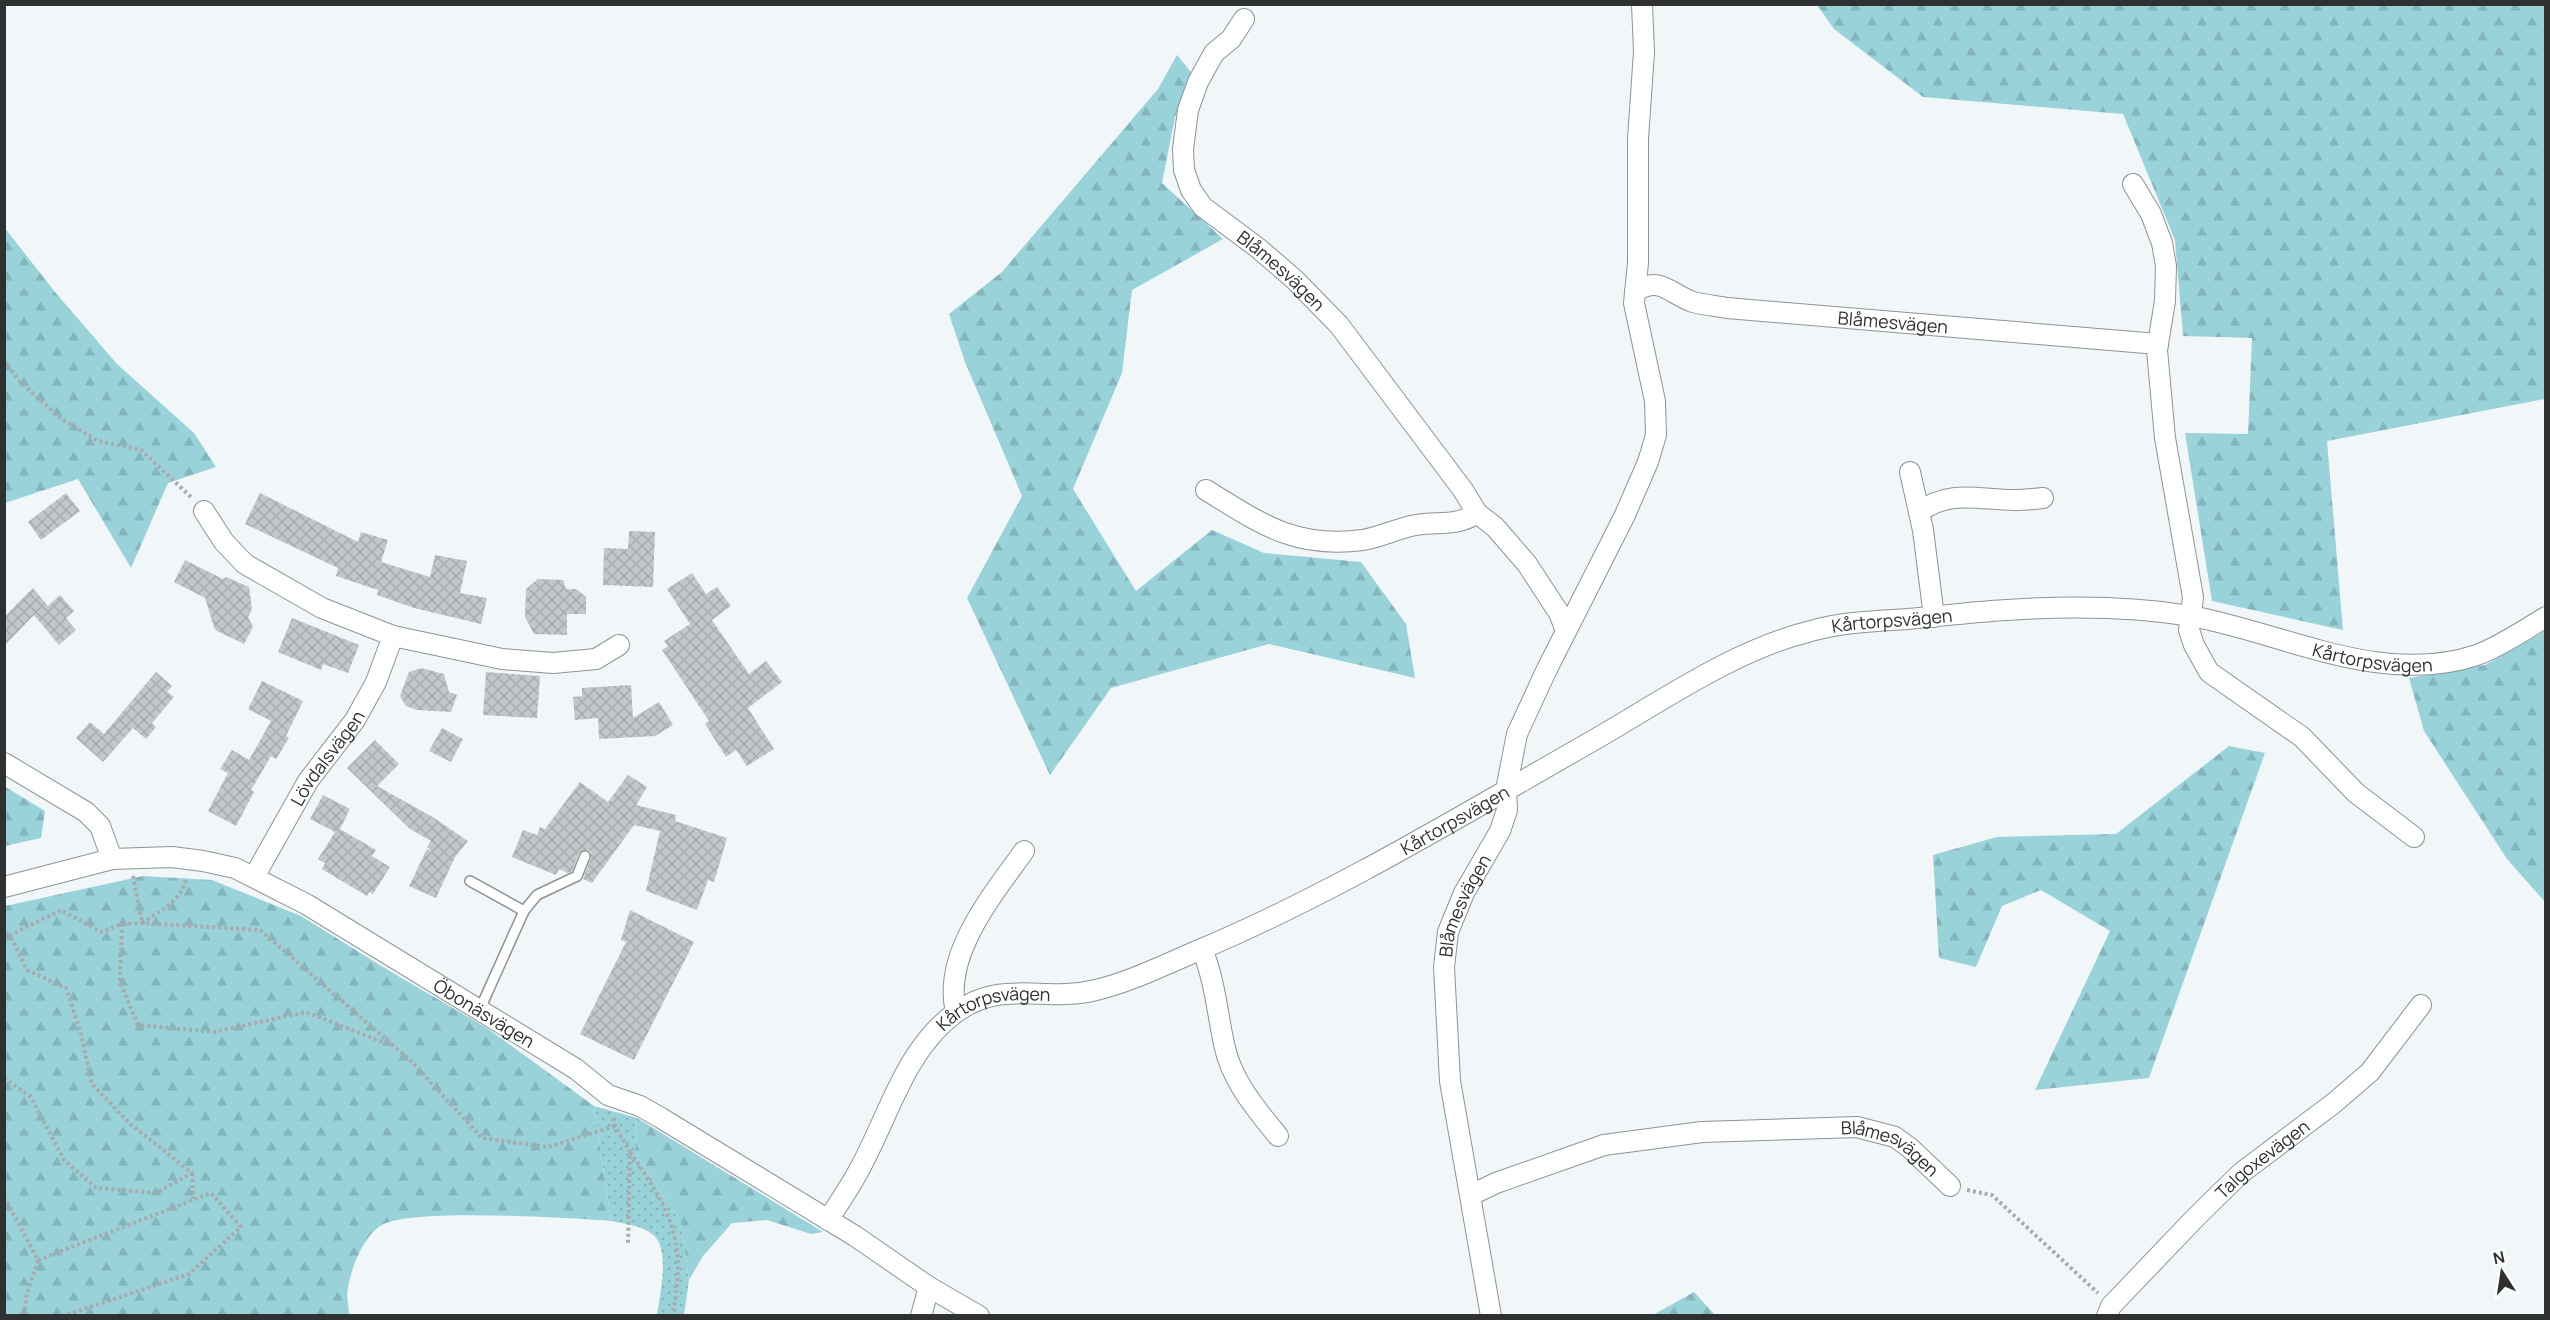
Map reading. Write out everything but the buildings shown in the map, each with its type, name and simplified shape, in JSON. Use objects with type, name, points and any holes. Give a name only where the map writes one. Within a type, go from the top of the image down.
[{"type":"street","name":"Blåmesvägen","points":[[1491,1316],[1450,1081],[1444,967],[1448,932],[1460,902],[1500,831],[1507,810],[1506,790],[1517,734],[1629,506],[1648,462],[1656,435],[1655,401],[1634,303],[1638,263],[1638,139],[1644,52],[1642,4]]},
{"type":"street","name":"Blåmesvägen","points":[[1244,19],[1232,39],[1214,52],[1198,82],[1188,110],[1183,149],[1184,170],[1191,190],[1203,207],[1285,271],[1340,325],[1463,490],[1477,513],[1495,527],[1527,564],[1560,613],[1566,631]]},
{"type":"street","points":[[2133,184],[2151,214],[2162,243],[2166,266],[2165,301],[2158,344],[2165,438],[2193,597],[2189,630],[2194,645],[2209,672],[2302,737],[2356,793],[2414,837]]},
{"type":"street","name":"Blåmesvägen","points":[[1635,291],[1648,284],[1662,286],[1694,302],[1727,308],[2158,344]]},
{"type":"street","points":[[1910,472],[1919,512],[1934,617]]},
{"type":"street","points":[[1206,490],[1261,525],[1286,535],[1338,541],[1362,540],[1415,525],[1463,522],[1477,513]]},
{"type":"street","points":[[1919,512],[1926,507],[1960,497],[1980,496],[2013,500],[2043,498]]},
{"type":"street","points":[[204,511],[224,542],[245,564],[322,608],[393,636],[502,659],[554,663],[596,659],[620,645]]},
{"type":"street","name":"Kårtorpsvägen","points":[[828,1220],[860,1168],[914,1055],[936,1029],[956,1012],[978,999],[996,994],[1020,991],[1059,995],[1097,990],[1202,949],[1403,850],[1746,653],[1812,630],[1861,623],[2005,610],[2142,609],[2192,617],[2292,641],[2326,653],[2383,663],[2427,666],[2482,653],[2546,617]]},
{"type":"street","name":"Lövdalsvägen","points":[[254,877],[308,781],[355,720],[376,682],[393,636]]},
{"type":"street","points":[[4,763],[86,812],[100,826],[116,859]]},
{"type":"street","points":[[956,1012],[952,997],[954,975],[963,946],[996,891],[1024,851]]},
{"type":"street","name":"Öbonäsvägen","points":[[4,887],[116,859],[172,857],[236,868],[306,904],[480,1009],[576,1069],[608,1095],[640,1106],[662,1118],[828,1220],[929,1287],[979,1316]]},
{"type":"street","points":[[1202,949],[1217,999],[1224,1046],[1237,1079],[1251,1103],[1278,1136]]},
{"type":"street","name":"Talgoxevägen","points":[[2109,1311],[2197,1216],[2241,1173],[2334,1103],[2370,1072],[2421,1005]]},
{"type":"street","name":"Blåmesvägen","points":[[1471,1196],[1496,1183],[1604,1145],[1702,1132],[1857,1127],[1895,1137],[1911,1148],[1950,1186]]},
{"type":"street","points":[[921,1316],[929,1287]]},
{"type":"lane","points":[[480,1009],[524,910],[537,895],[576,876],[585,856]]},
{"type":"lane","points":[[470,881],[524,910]]},
{"type":"path","points":[[4,361],[20,382],[63,420],[98,441],[141,450],[204,511]]},
{"type":"path","points":[[116,859],[132,870],[142,923]]},
{"type":"path","points":[[142,923],[174,902],[184,887],[187,874],[186,860]]},
{"type":"path","points":[[4,938],[61,910],[101,932],[122,924],[142,923],[260,930],[410,1060],[482,1138],[548,1147],[615,1126]]},
{"type":"path","points":[[122,924],[120,982],[138,1025],[214,1032],[306,1012],[393,1046]]},
{"type":"path","points":[[10,934],[27,970],[66,988],[81,1034],[92,1084],[129,1123],[192,1173],[194,1199]]},
{"type":"path","points":[[4,1078],[30,1097],[64,1160],[96,1188],[156,1193],[192,1173]]},
{"type":"path","points":[[608,1095],[615,1126],[664,1204],[675,1230],[679,1269],[672,1316]]},
{"type":"path","points":[[628,1245],[630,1152]]},
{"type":"path","points":[[1950,1186],[1992,1196],[2109,1311]]},
{"type":"path","points":[[38,1260],[211,1193],[241,1227],[189,1274],[63,1316]]},
{"type":"path","points":[[4,1197],[38,1260],[26,1297],[24,1316]]},
{"type":"green space","points":[[1817,5],[2545,5],[2545,399],[2327,441],[2343,630],[2212,601],[2185,433],[2248,434],[2252,338],[2183,336],[2175,240],[2123,114],[1923,97],[1834,29]]},
{"type":"green space","points":[[1177,55],[1191,72],[1175,117],[1162,183],[1223,239],[1132,290],[1122,373],[1073,489],[1136,591],[1212,530],[1264,553],[1361,562],[1406,624],[1415,678],[1269,644],[1111,688],[1050,775],[967,598],[1022,496],[965,362],[949,314],[1002,272],[1158,89]]},
{"type":"green space","points":[[4,227],[55,292],[117,364],[194,433],[216,467],[168,483],[131,568],[78,479],[5,503]]},
{"type":"green space","points":[[2545,631],[2545,902],[2507,859],[2424,731],[2409,678],[2485,665]]},
{"type":"green space","points":[[2229,746],[2265,753],[2149,1078],[2035,1090],[2110,931],[2041,890],[2002,906],[1976,967],[1939,958],[1933,855],[1997,837],[2116,834]]},
{"type":"green space","points":[[4,786],[45,811],[41,838],[5,846]]},
{"type":"green space","points":[[143,876],[212,880],[301,916],[487,1028],[594,1106],[611,1221],[529,1216],[457,1215],[399,1220],[382,1225],[364,1244],[355,1262],[347,1291],[349,1315],[5,1315],[5,906]]},
{"type":"green space","points":[[594,1106],[637,1118],[635,1153],[681,1223],[689,1280],[684,1315],[657,1315],[663,1272],[663,1260],[658,1240],[642,1229],[611,1221]]},
{"type":"green space","points":[[637,1118],[823,1232],[811,1234],[767,1220],[732,1223],[703,1256],[689,1280],[681,1223],[635,1153]]},
{"type":"green space","points":[[1694,1292],[1715,1315],[1653,1315]]}]
